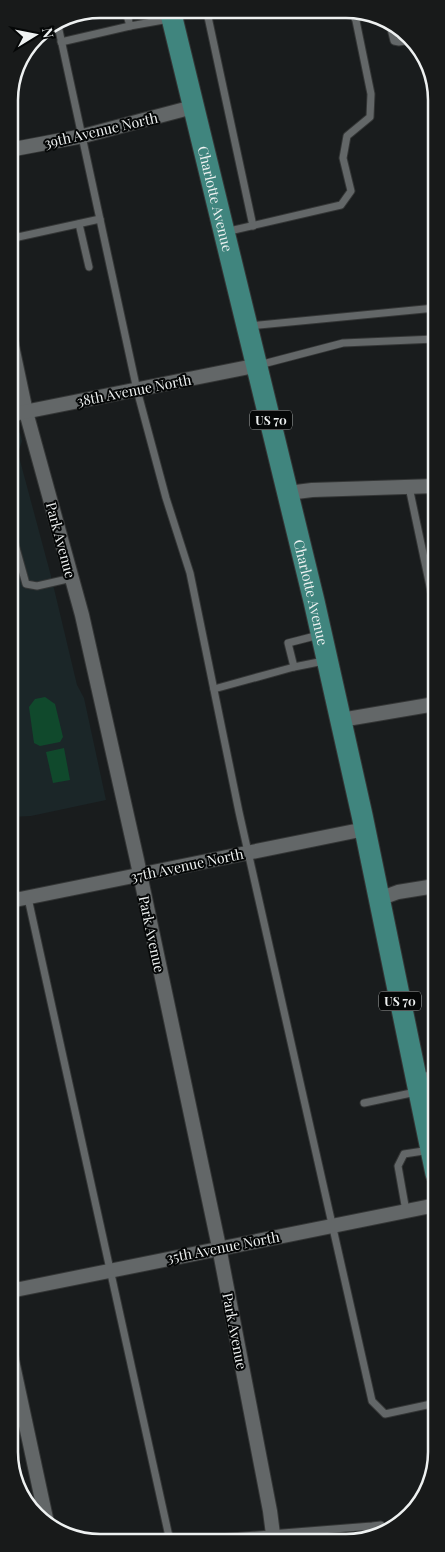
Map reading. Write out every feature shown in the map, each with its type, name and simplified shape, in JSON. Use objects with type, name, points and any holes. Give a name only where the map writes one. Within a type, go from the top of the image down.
[{"type":"main road","name":"Charlotte Avenue","points":[[172,18],[322,634],[379,900],[424,1083],[427,1119]]},
{"type":"street","name":"39th Avenue North","points":[[18,148],[82,136],[193,107]]},
{"type":"street","name":"38th Avenue North","points":[[18,413],[258,365]]},
{"type":"street","name":"Park Avenue","points":[[18,374],[26,412],[72,578],[140,875],[219,1247],[273,1534]]},
{"type":"street","points":[[288,493],[312,490],[428,486]]},
{"type":"street","points":[[341,720],[428,706]]},
{"type":"street","name":"37th Avenue North","points":[[18,900],[365,828]]},
{"type":"street","points":[[379,900],[398,892],[427,887]]},
{"type":"street","name":"35th Avenue North","points":[[18,1289],[219,1247],[427,1207]]},
{"type":"street","points":[[18,1389],[45,1513]]},
{"type":"lane","points":[[128,18],[130,26]]},
{"type":"lane","points":[[61,42],[164,18]]},
{"type":"lane","points":[[208,18],[253,226]]},
{"type":"lane","points":[[224,232],[341,205],[351,191],[343,158],[347,136],[370,117],[371,94],[355,19]]},
{"type":"lane","points":[[392,32],[394,41],[402,41]]},
{"type":"lane","points":[[60,37],[137,390],[166,498],[190,573],[248,852],[372,1400],[385,1414],[427,1405]]},
{"type":"lane","points":[[18,237],[100,218]]},
{"type":"lane","points":[[79,224],[89,267]]},
{"type":"lane","points":[[248,326],[428,309]]},
{"type":"lane","points":[[258,365],[343,344],[428,339]]},
{"type":"lane","points":[[409,487],[428,575]]},
{"type":"lane","points":[[18,555],[26,584],[37,586],[72,578]]},
{"type":"lane","points":[[294,668],[288,643],[322,634]]},
{"type":"lane","points":[[214,689],[328,660]]},
{"type":"lane","points":[[28,898],[168,1534]]},
{"type":"lane","points":[[364,1103],[424,1083]]},
{"type":"lane","points":[[406,1211],[398,1166],[404,1154],[427,1150]]},
{"type":"lane","points":[[307,1534],[381,1526]]},
{"type":"shaded area","points":[[18,432],[22,441],[18,453]]},
{"type":"shaded area","points":[[18,453],[51,576],[77,685],[84,698],[106,800],[31,816],[18,817]]},
{"type":"green space","points":[[45,697],[55,704],[63,737],[60,742],[40,746],[34,743],[29,707],[35,699]]},
{"type":"green space","points":[[64,748],[70,780],[53,783],[46,752]]}]
